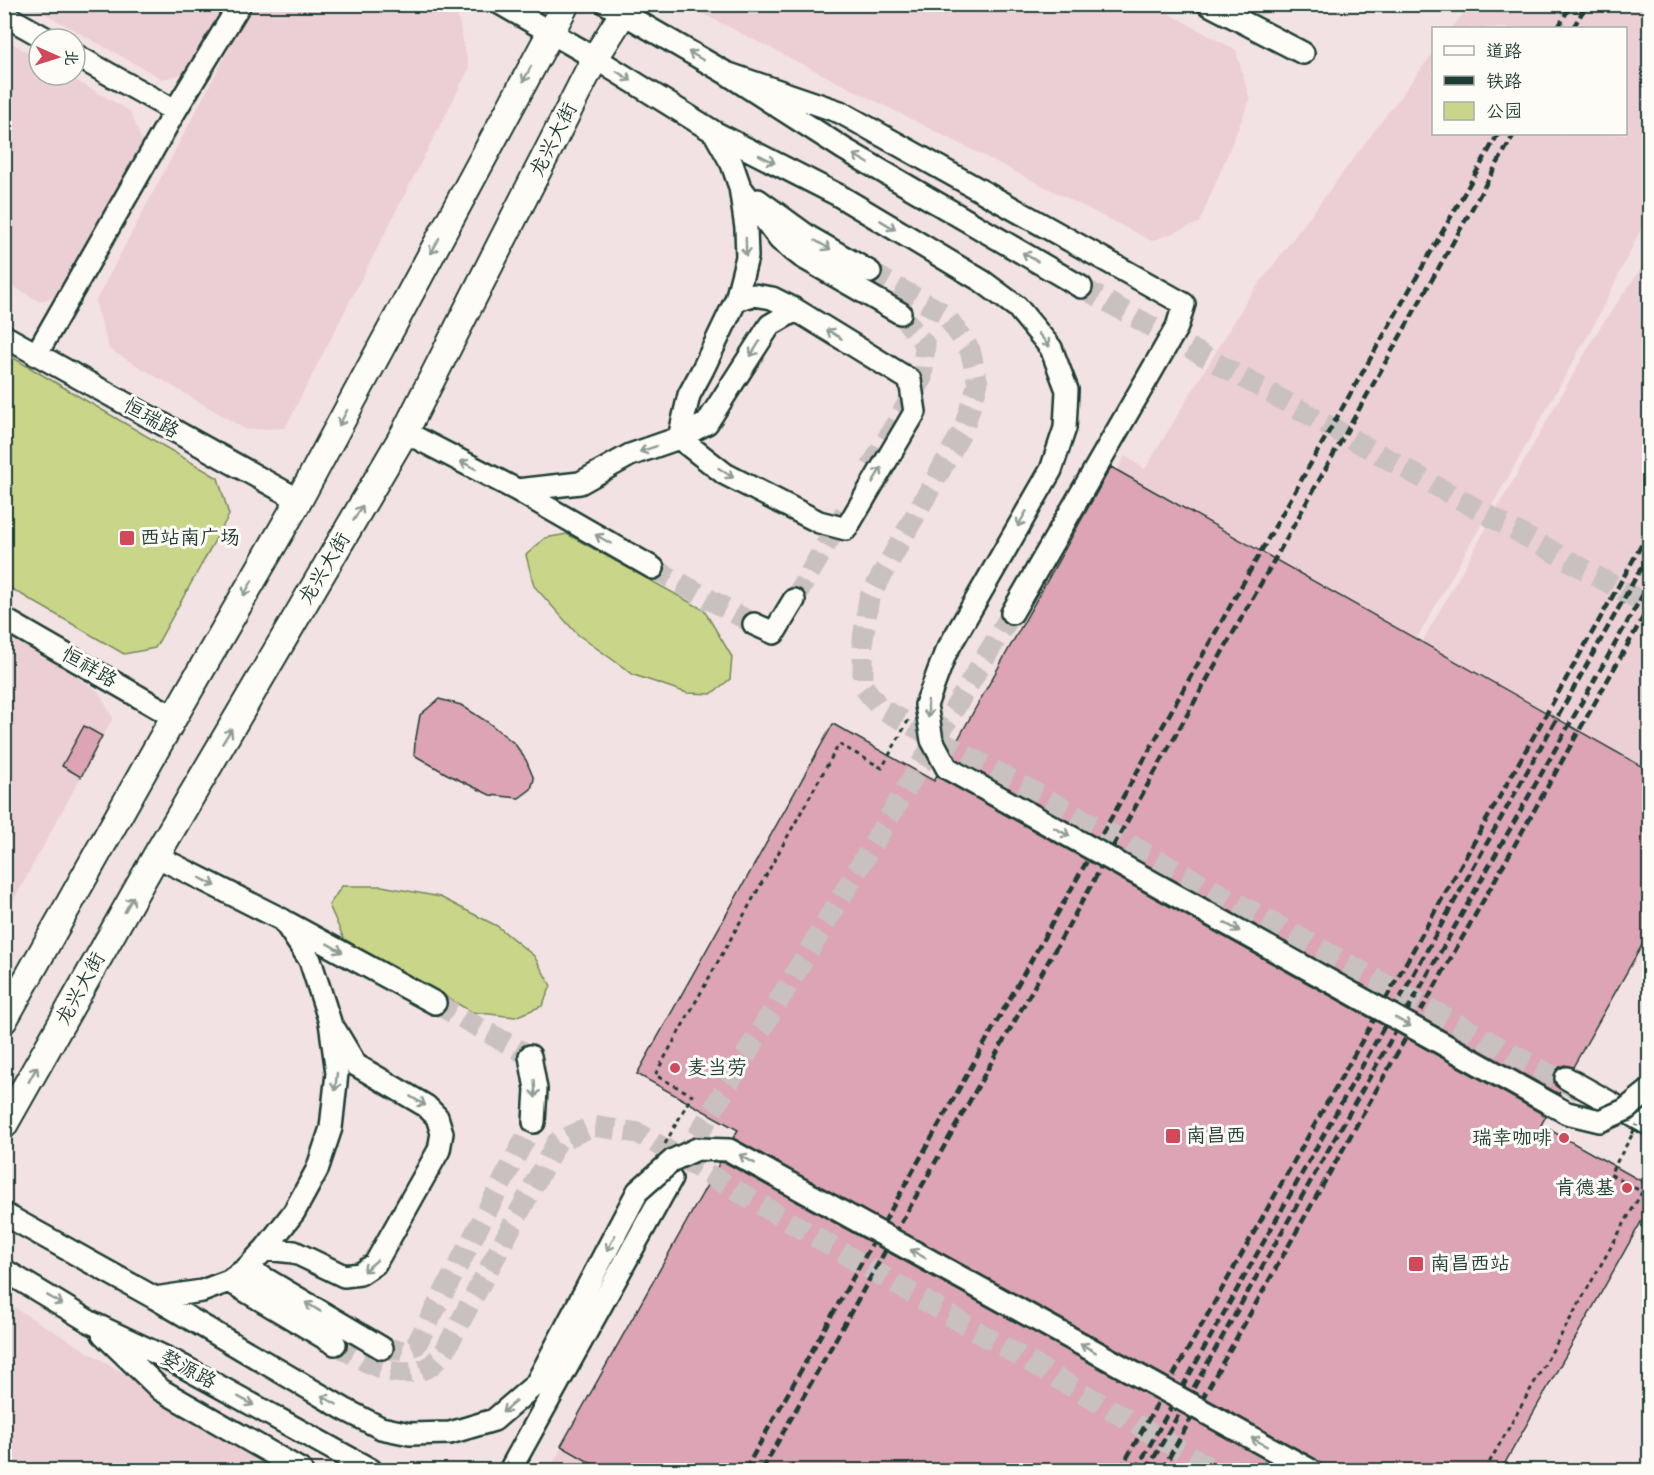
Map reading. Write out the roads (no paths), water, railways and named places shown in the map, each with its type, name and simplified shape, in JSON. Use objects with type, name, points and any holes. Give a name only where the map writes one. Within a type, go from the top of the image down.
[{"type":"main road","points":[[4,1020],[299,500],[566,4]]},
{"type":"main road","name":"龙兴大街","points":[[4,1125],[156,856],[405,432],[620,8]]},
{"type":"street","points":[[36,355],[175,111],[240,4]]},
{"type":"street","points":[[501,4],[595,58],[714,132],[838,195],[982,281],[1017,307],[1051,348],[1067,390],[1065,428],[1051,470],[945,654],[926,705],[932,740],[947,768],[1567,1113],[1600,1121],[1625,1110],[1650,1090]]},
{"type":"street","points":[[1208,4],[1303,53]]},
{"type":"street","points":[[620,8],[844,149],[1081,287]]},
{"type":"street","points":[[4,15],[27,28]]},
{"type":"street","points":[[87,62],[175,111]]},
{"type":"street","points":[[726,73],[840,112],[1184,304],[1177,327],[1012,613]]},
{"type":"street","points":[[679,438],[689,395],[736,300],[747,257],[741,187],[732,164],[714,132]]},
{"type":"street","points":[[741,187],[809,237],[870,272]]},
{"type":"street","points":[[741,187],[780,240],[802,257],[900,313]]},
{"type":"street","points":[[679,438],[726,474],[819,522],[846,528],[915,412],[910,380],[796,310],[772,298],[754,295],[736,300]]},
{"type":"street","points":[[517,490],[580,483],[630,455],[679,438],[707,423],[770,325],[796,310]]},
{"type":"street","name":"恒瑞路","points":[[4,336],[299,500]]},
{"type":"street","points":[[405,432],[517,490],[653,568]]},
{"type":"street","points":[[754,624],[774,633],[795,600]]},
{"type":"street","name":"恒祥路","points":[[4,618],[174,717]]},
{"type":"street","points":[[156,856],[283,920],[435,1003]]},
{"type":"street","points":[[155,1298],[202,1291],[229,1281],[247,1268],[294,1212],[317,1170],[331,1128],[337,1073],[330,1022],[310,960],[283,920]]},
{"type":"street","points":[[265,1249],[294,1252],[344,1276],[360,1274],[375,1264],[439,1150],[442,1133],[437,1117],[426,1106],[356,1065],[330,1022]]},
{"type":"street","points":[[530,1056],[537,1089],[534,1122]]},
{"type":"street","points":[[1566,1078],[1641,1129]]},
{"type":"street","points":[[4,1215],[155,1298],[344,1409],[381,1428],[410,1434],[450,1433],[494,1420],[536,1384],[638,1191],[673,1160],[697,1149],[729,1150],[1310,1470]]},
{"type":"street","points":[[510,1470],[671,1179]]},
{"type":"street","points":[[247,1268],[382,1348]]},
{"type":"street","name":"婺源路","points":[[4,1270],[90,1322],[175,1362],[372,1470]]},
{"type":"street","points":[[229,1281],[335,1344]]},
{"type":"street","points":[[90,1322],[161,1390],[301,1470]]},
{"type":"tunnel","points":[[870,272],[945,314],[970,350],[978,383],[963,430],[869,598],[863,639],[863,686],[880,708],[1580,1091]]},
{"type":"tunnel","points":[[1081,287],[1650,606]]},
{"type":"tunnel","points":[[871,467],[922,378],[925,345],[900,313]]},
{"type":"tunnel","points":[[794,600],[845,512]]},
{"type":"tunnel","points":[[653,568],[754,624]]},
{"type":"tunnel","points":[[681,1163],[1012,613]]},
{"type":"tunnel","points":[[435,1003],[530,1056]]},
{"type":"tunnel","points":[[382,1348],[403,1351],[416,1345],[534,1122]]},
{"type":"tunnel","points":[[335,1344],[367,1363],[390,1371],[414,1372],[431,1365],[444,1352],[557,1142],[593,1126],[638,1133],[1214,1470]]},
{"type":"railway","points":[[1559,27],[1571,4]]},
{"type":"railway","points":[[1574,27],[1587,4]]},
{"type":"railway","points":[[745,1470],[1497,135]]},
{"type":"railway","points":[[762,1470],[1513,135]]},
{"type":"railway","points":[[1120,1470],[1650,530]]},
{"type":"railway","points":[[1136,1470],[1650,552]]},
{"type":"railway","points":[[1147,1470],[1650,582]]},
{"type":"railway","points":[[1162,1470],[1650,605]]},
{"type":"place","name":"西站南广场","points":[[127,538]]},
{"type":"place","name":"麦当劳","points":[[675,1068]]},
{"type":"place","name":"南昌西","points":[[1173,1136]]},
{"type":"place","name":"瑞幸咖啡","points":[[1564,1138]]},
{"type":"place","name":"肯德基","points":[[1627,1188]]},
{"type":"place","name":"南昌西站","points":[[1416,1264]]}]
